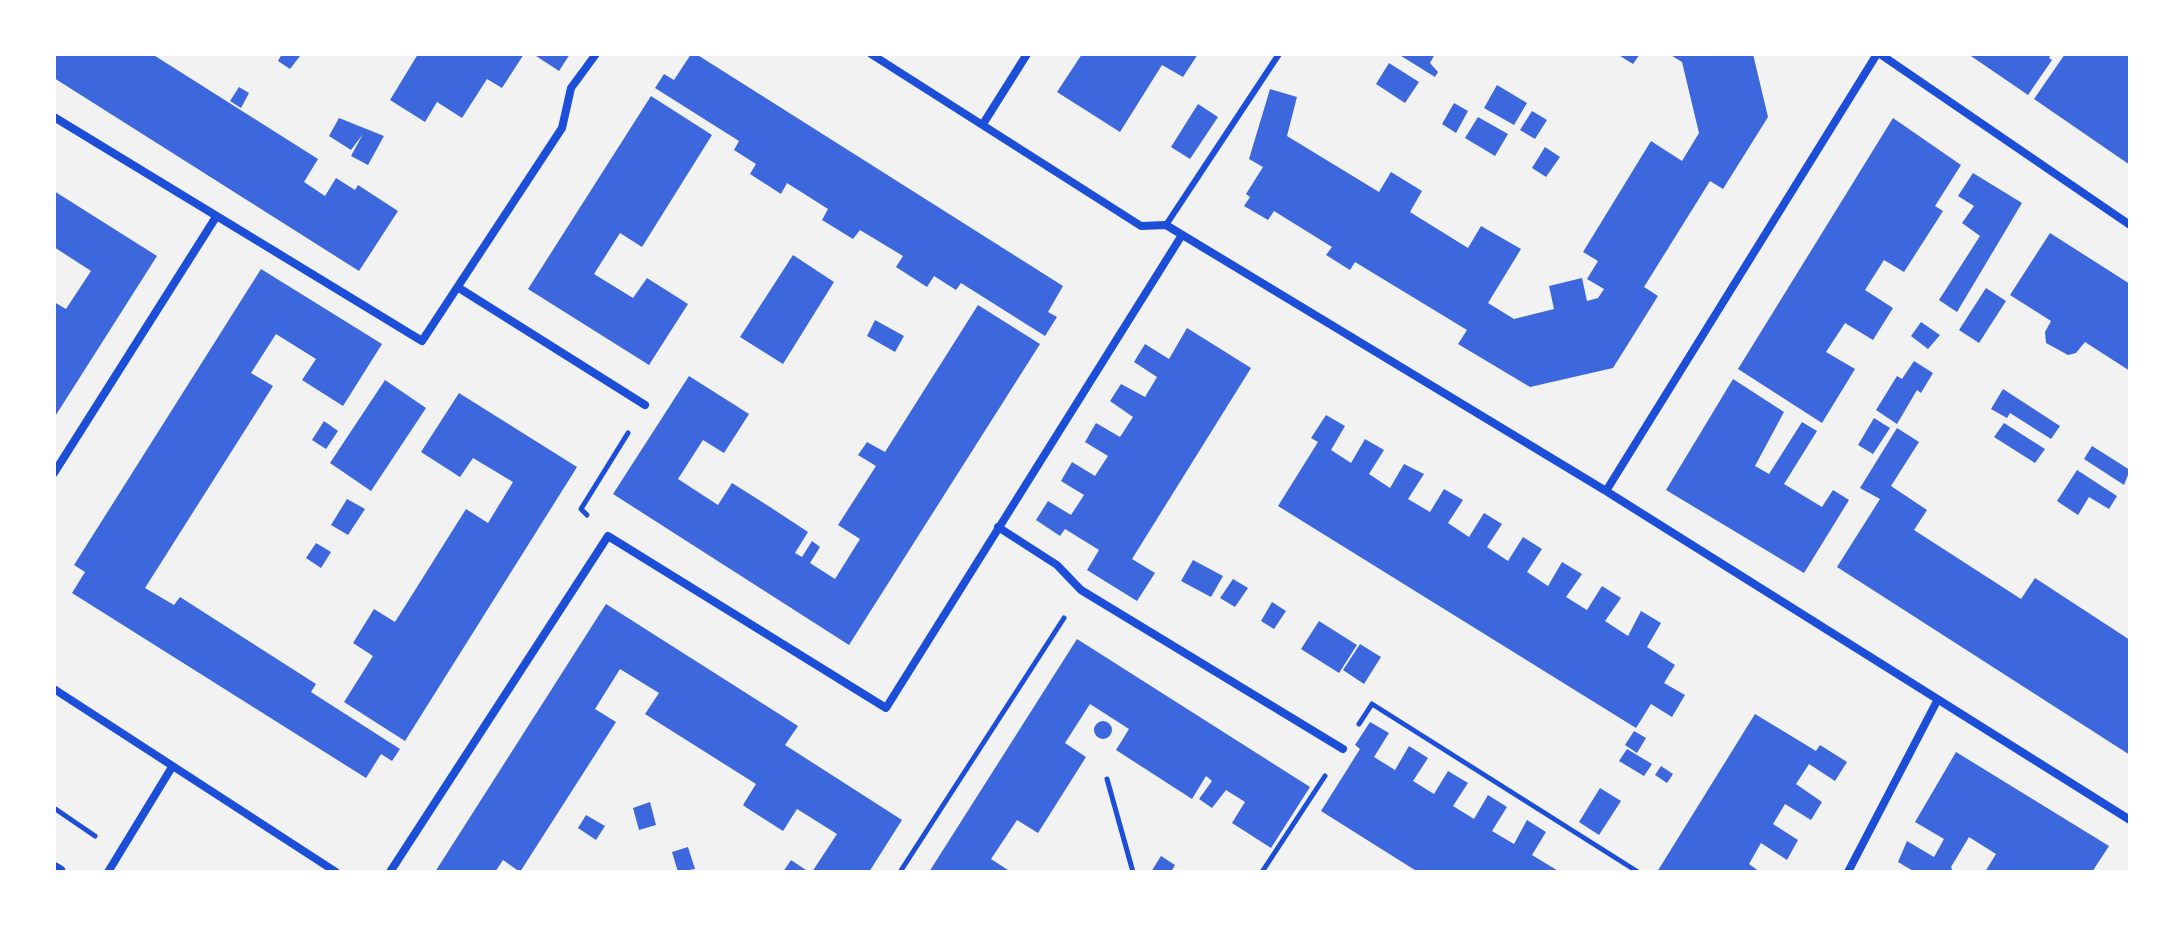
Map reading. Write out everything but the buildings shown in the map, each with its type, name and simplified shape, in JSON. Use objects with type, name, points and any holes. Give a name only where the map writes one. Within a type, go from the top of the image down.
[{"type":"street","points":[[54,117],[422,341],[562,128],[571,88],[596,54]]},
{"type":"street","points":[[871,54],[1141,226],[1166,225],[1606,491],[2130,820]]},
{"type":"street","points":[[983,124],[1027,54]]},
{"type":"street","points":[[1606,491],[1878,54],[2130,225]]},
{"type":"street","points":[[54,473],[216,217]]},
{"type":"street","points":[[390,872],[608,536],[886,708],[1182,235]]},
{"type":"street","points":[[459,288],[645,405]]},
{"type":"street","points":[[998,527],[1057,565],[1081,590],[1343,749]]},
{"type":"street","points":[[54,689],[336,872]]},
{"type":"street","points":[[1848,872],[1937,701]]},
{"type":"street","points":[[108,872],[172,767]]},
{"type":"lane","points":[[1166,225],[1279,54]]},
{"type":"path","points":[[608,536],[581,509],[645,405]]},
{"type":"path","points":[[900,872],[1081,590]]},
{"type":"path","points":[[1262,872],[1372,704],[1638,872]]},
{"type":"path","points":[[1107,779],[1133,872]]}]
